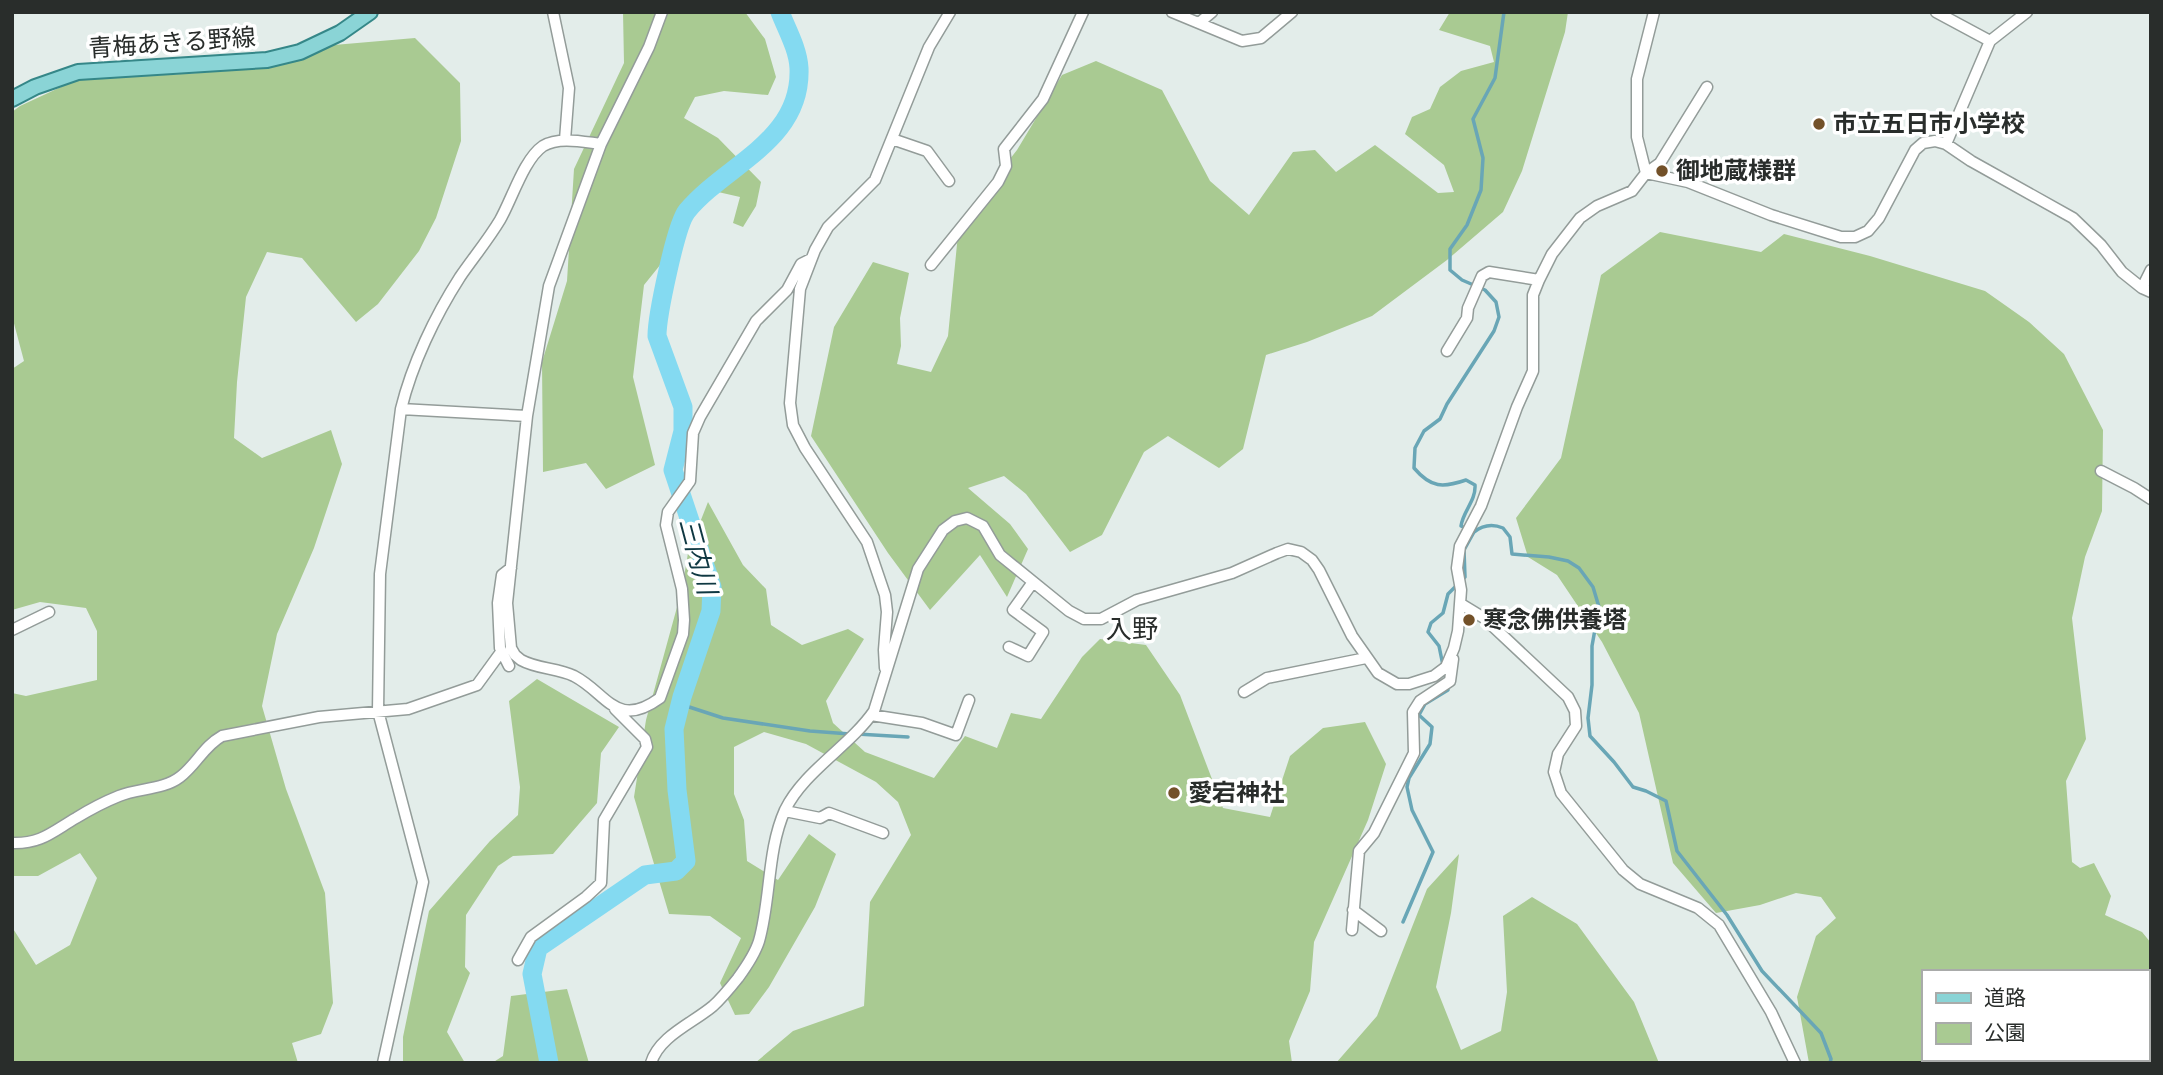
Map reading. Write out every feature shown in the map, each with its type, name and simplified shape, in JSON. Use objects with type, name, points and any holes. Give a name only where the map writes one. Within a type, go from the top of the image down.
[{"type":"main road","name":"青梅あきる野線","points":[[12,99],[35,87],[78,72],[267,60],[300,52],[340,33],[370,12]]},
{"type":"street","points":[[553,12],[569,88],[565,140]]},
{"type":"street","points":[[518,960],[531,937],[601,883],[604,820],[647,747],[645,739],[615,709],[572,675],[526,663],[515,655],[511,648],[507,603],[527,416],[549,286],[601,144],[649,47],[662,12]]},
{"type":"street","points":[[886,675],[885,595],[867,542],[805,448],[793,425],[790,403],[800,289],[811,259],[828,228],[876,180],[929,47],[950,12]]},
{"type":"street","points":[[931,265],[998,182],[1006,166],[1004,149],[1043,99],[1083,12]]},
{"type":"street","points":[[1172,12],[1242,41],[1261,38],[1292,12]]},
{"type":"street","points":[[1199,23],[1212,12]]},
{"type":"street","points":[[1646,173],[1637,137],[1637,79],[1654,12]]},
{"type":"street","points":[[1936,12],[1990,41]]},
{"type":"street","points":[[1946,144],[1990,41],[2027,12]]},
{"type":"street","points":[[1352,930],[1359,851],[1374,833],[1414,754],[1413,712],[1420,701],[1450,681],[1461,604],[1457,568],[1460,545],[1481,506],[1533,371],[1533,295],[1539,280],[1552,254],[1580,218],[1597,206],[1633,191],[1646,173],[1660,163],[1707,87]]},
{"type":"street","points":[[892,139],[927,151],[949,181]]},
{"type":"street","points":[[383,1063],[424,882],[378,711],[380,574],[401,410],[407,384],[417,358],[458,280],[498,222],[537,150],[546,144],[565,140],[601,144]]},
{"type":"street","points":[[1646,173],[1688,182],[1771,215],[1841,237],[1855,237],[1868,231],[1879,218],[1915,150],[1923,144],[1936,141],[1946,144],[1970,161],[2073,218],[2101,245],[2122,272],[2146,290],[2151,270]]},
{"type":"street","points":[[615,709],[638,709],[651,705],[660,698],[683,634],[682,589],[666,525],[668,512],[690,481],[693,433],[699,417],[756,321],[787,290],[802,264],[811,259]]},
{"type":"street","points":[[1447,351],[1467,318],[1468,308],[1482,276],[1489,272],[1539,280]]},
{"type":"street","points":[[401,410],[527,416]]},
{"type":"street","points":[[2101,471],[2151,499]]},
{"type":"street","points":[[651,1063],[658,1048],[713,1006],[728,991],[754,953],[759,943],[779,828],[785,811],[809,779],[871,715],[880,698],[918,569],[943,530],[955,521],[967,518],[983,526],[1000,555],[1069,611],[1084,619],[1101,619],[1137,600],[1232,573],[1288,549],[1301,552],[1312,560],[1352,636],[1378,673],[1388,680],[1397,684],[1409,684],[1424,680],[1446,667],[1454,648]]},
{"type":"street","points":[[509,666],[501,652],[498,603],[502,575],[511,568]]},
{"type":"street","points":[[1009,647],[1028,656],[1043,632],[1013,610],[1033,582]]},
{"type":"street","points":[[1461,604],[1484,618],[1568,696],[1575,710],[1576,726],[1558,754],[1554,772],[1561,793],[1623,870],[1640,884],[1698,908],[1719,925],[1771,1012],[1794,1063]]},
{"type":"street","points":[[12,630],[49,612]]},
{"type":"street","points":[[12,843],[43,839],[75,818],[121,795],[168,783],[181,776],[213,741],[222,736],[319,717],[408,709],[477,685],[501,652]]},
{"type":"street","points":[[1244,692],[1267,678],[1366,658]]},
{"type":"street","points":[[871,715],[922,723],[956,735],[969,701]]},
{"type":"street","points":[[785,811],[820,818],[829,813],[883,833]]},
{"type":"street","points":[[1353,910],[1381,930]]},
{"type":"green space","points":[[623,12],[745,12],[765,39],[776,77],[768,95],[724,91],[695,97],[684,118],[718,138],[761,182],[756,206],[743,227],[733,223],[740,197],[705,189],[683,225],[673,249],[644,285],[633,377],[655,465],[606,489],[586,463],[543,472],[542,362],[567,281],[574,169],[624,63]]},
{"type":"green space","points":[[1450,12],[1568,12],[1565,32],[1522,171],[1503,212],[1447,260],[1372,316],[1266,355],[1243,449],[1219,468],[1168,436],[1144,452],[1102,535],[1070,552],[1026,494],[1004,476],[968,488],[1010,524],[1028,549],[1007,597],[980,555],[930,610],[888,553],[811,436],[834,327],[873,262],[909,273],[900,318],[901,346],[897,364],[931,372],[948,336],[959,224],[1017,150],[1062,75],[1096,61],[1162,90],[1210,181],[1249,215],[1293,152],[1315,150],[1336,172],[1375,145],[1438,193],[1454,192],[1444,165],[1405,134],[1412,117],[1430,109],[1440,87],[1461,71],[1494,62],[1490,46],[1439,30]]},
{"type":"green space","points":[[415,38],[460,83],[461,141],[436,218],[419,251],[378,304],[356,322],[302,258],[267,252],[246,297],[237,382],[234,438],[262,458],[331,430],[342,464],[314,548],[277,634],[262,706],[286,789],[325,893],[333,1003],[321,1034],[292,1043],[298,1063],[12,1063],[12,927],[36,965],[70,945],[97,878],[80,853],[38,876],[12,876],[12,693],[26,696],[97,680],[97,631],[86,608],[40,602],[12,610],[12,369],[24,361],[12,316],[12,112],[76,80],[283,65],[334,45]]},
{"type":"green space","points":[[1660,232],[1761,252],[1784,234],[1870,256],[1985,291],[2029,322],[2064,354],[2103,430],[2102,511],[2085,557],[2072,618],[2086,739],[2066,781],[2072,862],[2080,868],[2094,863],[2111,896],[2105,915],[2142,932],[2151,943],[2151,999],[2149,970],[1922,970],[1922,1061],[2151,1063],[1809,1063],[1797,997],[1816,936],[1836,918],[1821,897],[1796,893],[1760,905],[1716,913],[1673,863],[1639,713],[1602,642],[1557,575],[1528,557],[1516,518],[1561,458],[1601,275]]},
{"type":"green space","points":[[708,502],[743,565],[766,589],[771,625],[802,645],[848,629],[864,639],[826,701],[833,723],[865,752],[934,778],[965,736],[997,748],[1011,713],[1041,719],[1082,657],[1100,639],[1146,645],[1180,695],[1223,808],[1270,817],[1290,756],[1323,728],[1365,722],[1386,764],[1368,820],[1314,942],[1310,991],[1289,1041],[1292,1063],[755,1063],[793,1031],[864,1006],[870,902],[911,835],[898,802],[876,782],[806,744],[764,732],[734,747],[734,794],[744,820],[747,861],[778,880],[809,834],[836,854],[815,907],[769,987],[749,1014],[735,1015],[720,983],[741,938],[710,916],[669,914],[634,797],[646,720],[682,589],[688,553]]},
{"type":"green space","points":[[537,679],[619,727],[601,753],[597,803],[553,854],[513,856],[498,866],[466,915],[465,967],[470,973],[447,1032],[465,1063],[403,1063],[403,1037],[429,911],[490,841],[518,815],[520,787],[509,701]]},
{"type":"green space","points":[[1459,854],[1451,913],[1436,987],[1461,1050],[1501,1031],[1507,992],[1503,916],[1532,897],[1577,924],[1634,1002],[1659,1063],[1336,1063],[1377,1016],[1427,889]]},
{"type":"green space","points":[[567,989],[589,1063],[492,1063],[503,1056],[511,996]]},
{"type":"waterway","name":"三内川","points":[[549,1063],[532,974],[538,948],[645,875],[676,871],[686,861],[677,790],[674,729],[711,611],[712,587],[673,470],[683,431],[683,407],[657,336],[658,325],[673,251],[687,211],[703,194],[775,133],[788,115],[797,93],[798,61],[780,12]]},
{"type":"waterway","points":[[1504,12],[1495,78],[1473,119],[1483,158],[1481,190],[1467,225],[1450,249],[1450,270],[1462,280],[1485,290],[1496,302],[1499,317],[1494,331],[1440,419],[1424,431],[1415,448],[1414,468],[1432,483],[1444,485],[1466,480],[1475,485],[1474,496],[1461,526],[1474,532],[1488,526],[1503,528],[1510,537],[1512,554],[1568,561],[1579,568],[1593,587],[1599,607],[1592,646],[1592,685],[1588,718],[1590,736],[1633,787],[1666,801],[1677,851],[1727,915],[1762,971],[1821,1033],[1831,1059],[1830,1063]]},
{"type":"waterway","points":[[1403,922],[1433,852],[1412,810],[1407,787],[1409,778],[1430,744],[1432,727],[1419,715],[1425,704],[1448,690],[1439,646],[1428,632],[1431,623],[1443,613],[1448,594],[1465,577],[1464,550],[1474,532]]},
{"type":"waterway","points":[[680,704],[723,718],[850,734]]},
{"type":"waterway","points":[[857,734],[908,737]]},
{"type":"place","name":"市立五日市小学校","points":[[1819,124]]},
{"type":"place","name":"御地蔵様群","points":[[1662,171]]},
{"type":"place","name":"寒念佛供養塔","points":[[1469,620]]},
{"type":"place","name":"愛宕神社","points":[[1174,793]]},
{"type":"district","name":"入野","points":[[1132,629]]}]
